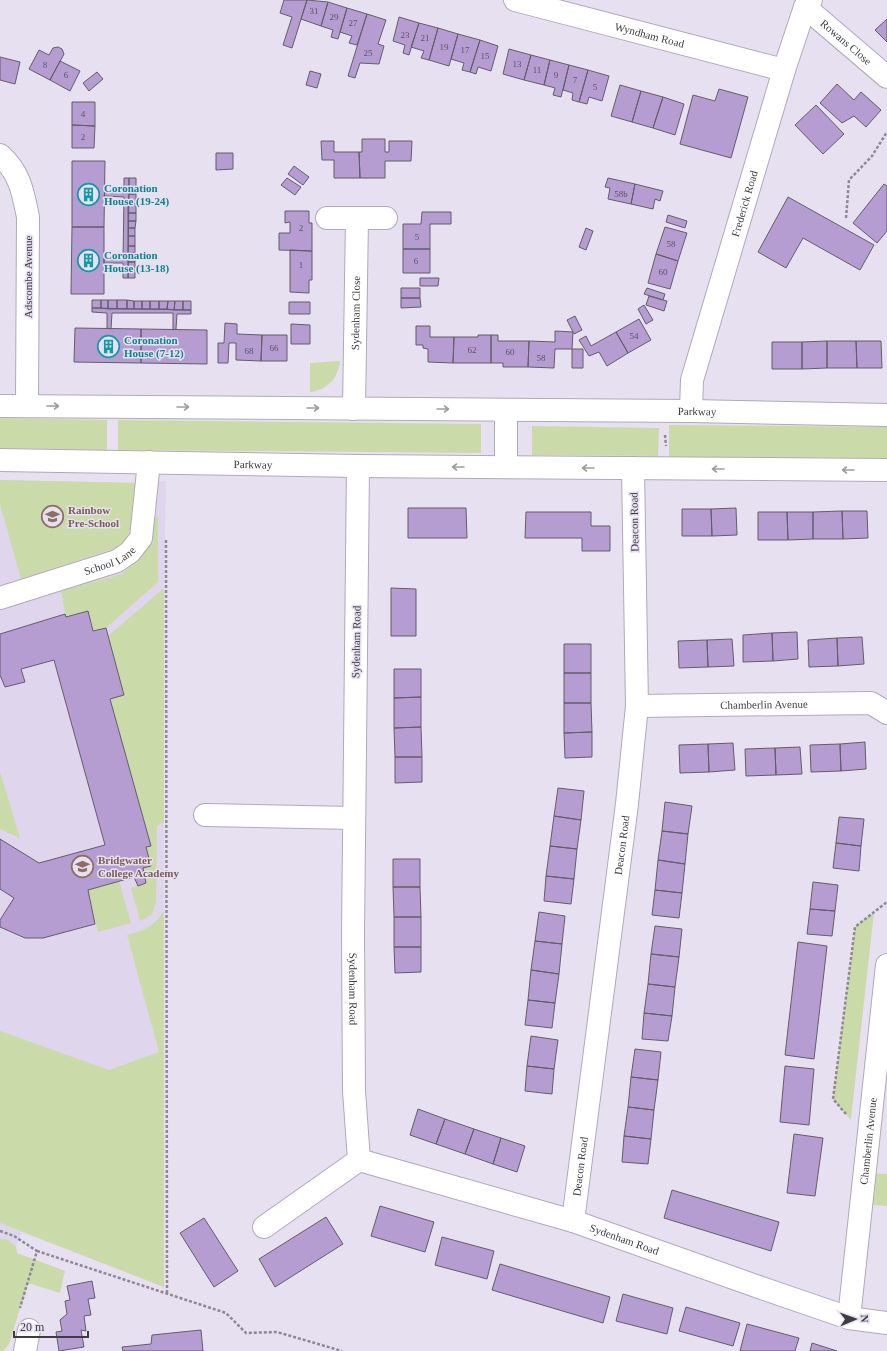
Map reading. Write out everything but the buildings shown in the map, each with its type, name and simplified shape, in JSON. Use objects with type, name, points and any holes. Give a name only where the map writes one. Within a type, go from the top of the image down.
[{"type":"street","name":"Wyndham Road","points":[[515,0],[784,70]]},
{"type":"street","name":"Frederick Road","points":[[691,411],[692,380],[784,70],[808,3]]},
{"type":"street","name":"Rowans Close","points":[[808,3],[887,77]]},
{"type":"street","name":"Adscombe Avenue","points":[[0,155],[14,172],[23,189],[28,217],[27,406]]},
{"type":"street","points":[[327,218],[386,218]]},
{"type":"street","name":"Sydenham Close","points":[[354,409],[357,218]]},
{"type":"street","name":"Parkway","points":[[0,406],[691,411],[887,415]]},
{"type":"street","points":[[506,410],[506,467]]},
{"type":"street","name":"Parkway","points":[[0,460],[358,466],[887,470]]},
{"type":"street","name":"School Lane","points":[[0,598],[117,561],[130,552],[140,538],[149,462]]},
{"type":"street","name":"Sydenham Road","points":[[358,466],[354,818],[354,1091],[359,1160],[573,1221],[849,1318],[887,1323]]},
{"type":"street","name":"Deacon Road","points":[[573,1221],[627,804],[637,706],[633,468]]},
{"type":"street","name":"Chamberlin Avenue","points":[[637,706],[871,703],[887,713]]},
{"type":"street","points":[[205,815],[354,818]]},
{"type":"street","name":"Chamberlin Avenue","points":[[849,1318],[868,1138],[881,1068],[887,965]]},
{"type":"street","points":[[264,1227],[359,1160]]},
{"type":"street","points":[[25,1351],[29,1330]]},
{"type":"path","points":[[846,218],[849,180],[872,156],[887,132]]},
{"type":"path","points":[[663,411],[668,468]]},
{"type":"path","points":[[166,537],[167,1294]]},
{"type":"path","points":[[868,1138],[833,1099],[854,927],[887,902]]},
{"type":"path","points":[[0,1231],[14,1236],[37,1251],[226,1313],[246,1333],[277,1332],[342,1351]]},
{"type":"path","points":[[20,1309],[37,1251]]},
{"type":"shaded area","name":"Bridgwater College Academy","points":[[0,480],[139,483],[166,481],[164,588],[164,1287],[22,1232],[16,1247],[17,1260],[0,1298]]},
{"type":"green space","points":[[340,361],[337,373],[331,382],[322,389],[310,392],[310,363]]},
{"type":"green space","points":[[0,418],[107,420],[107,450],[0,448]]},
{"type":"green space","points":[[118,420],[481,424],[481,453],[118,450]]},
{"type":"green space","points":[[669,425],[887,427],[887,458],[669,457]]},
{"type":"green space","points":[[532,426],[659,428],[658,456],[532,455]]},
{"type":"green space","name":"Rainbow Pre-School","points":[[0,480],[139,483],[136,509],[129,533],[119,547],[21,579],[0,504]]},
{"type":"green space","points":[[152,515],[158,517],[158,582],[106,628],[93,631],[66,617],[61,591],[122,574],[136,561]]},
{"type":"green space","points":[[164,588],[164,822],[157,826],[156,903],[152,914],[140,921],[131,888],[146,883],[143,868],[151,866],[146,847],[151,845],[110,699],[124,694],[108,636]]},
{"type":"green space","points":[[0,772],[20,838],[0,829]]},
{"type":"green space","points":[[119,881],[131,923],[98,932],[88,890]]},
{"type":"green space","points":[[164,911],[164,1287],[0,1223],[0,1031],[109,1070],[159,1052],[127,935],[148,927],[156,921]]},
{"type":"green space","points":[[874,912],[851,1120],[833,1099],[855,927]]},
{"type":"green space","points":[[864,1173],[887,1174],[887,1206],[861,1204]]},
{"type":"green space","points":[[0,1239],[8,1240],[16,1247],[17,1253],[65,1271],[60,1293],[28,1283],[9,1344],[3,1351],[0,1351]]},
{"type":"place","name":"Coronation House (19-24)","points":[[88,194]]},
{"type":"place","name":"Coronation House (13-18)","points":[[88,261]]},
{"type":"place","name":"Coronation House (7-12)","points":[[108,346]]},
{"type":"place","name":"Rainbow Pre-School","points":[[53,516]]},
{"type":"place","name":"Bridgwater College Academy","points":[[82,866]]}]
